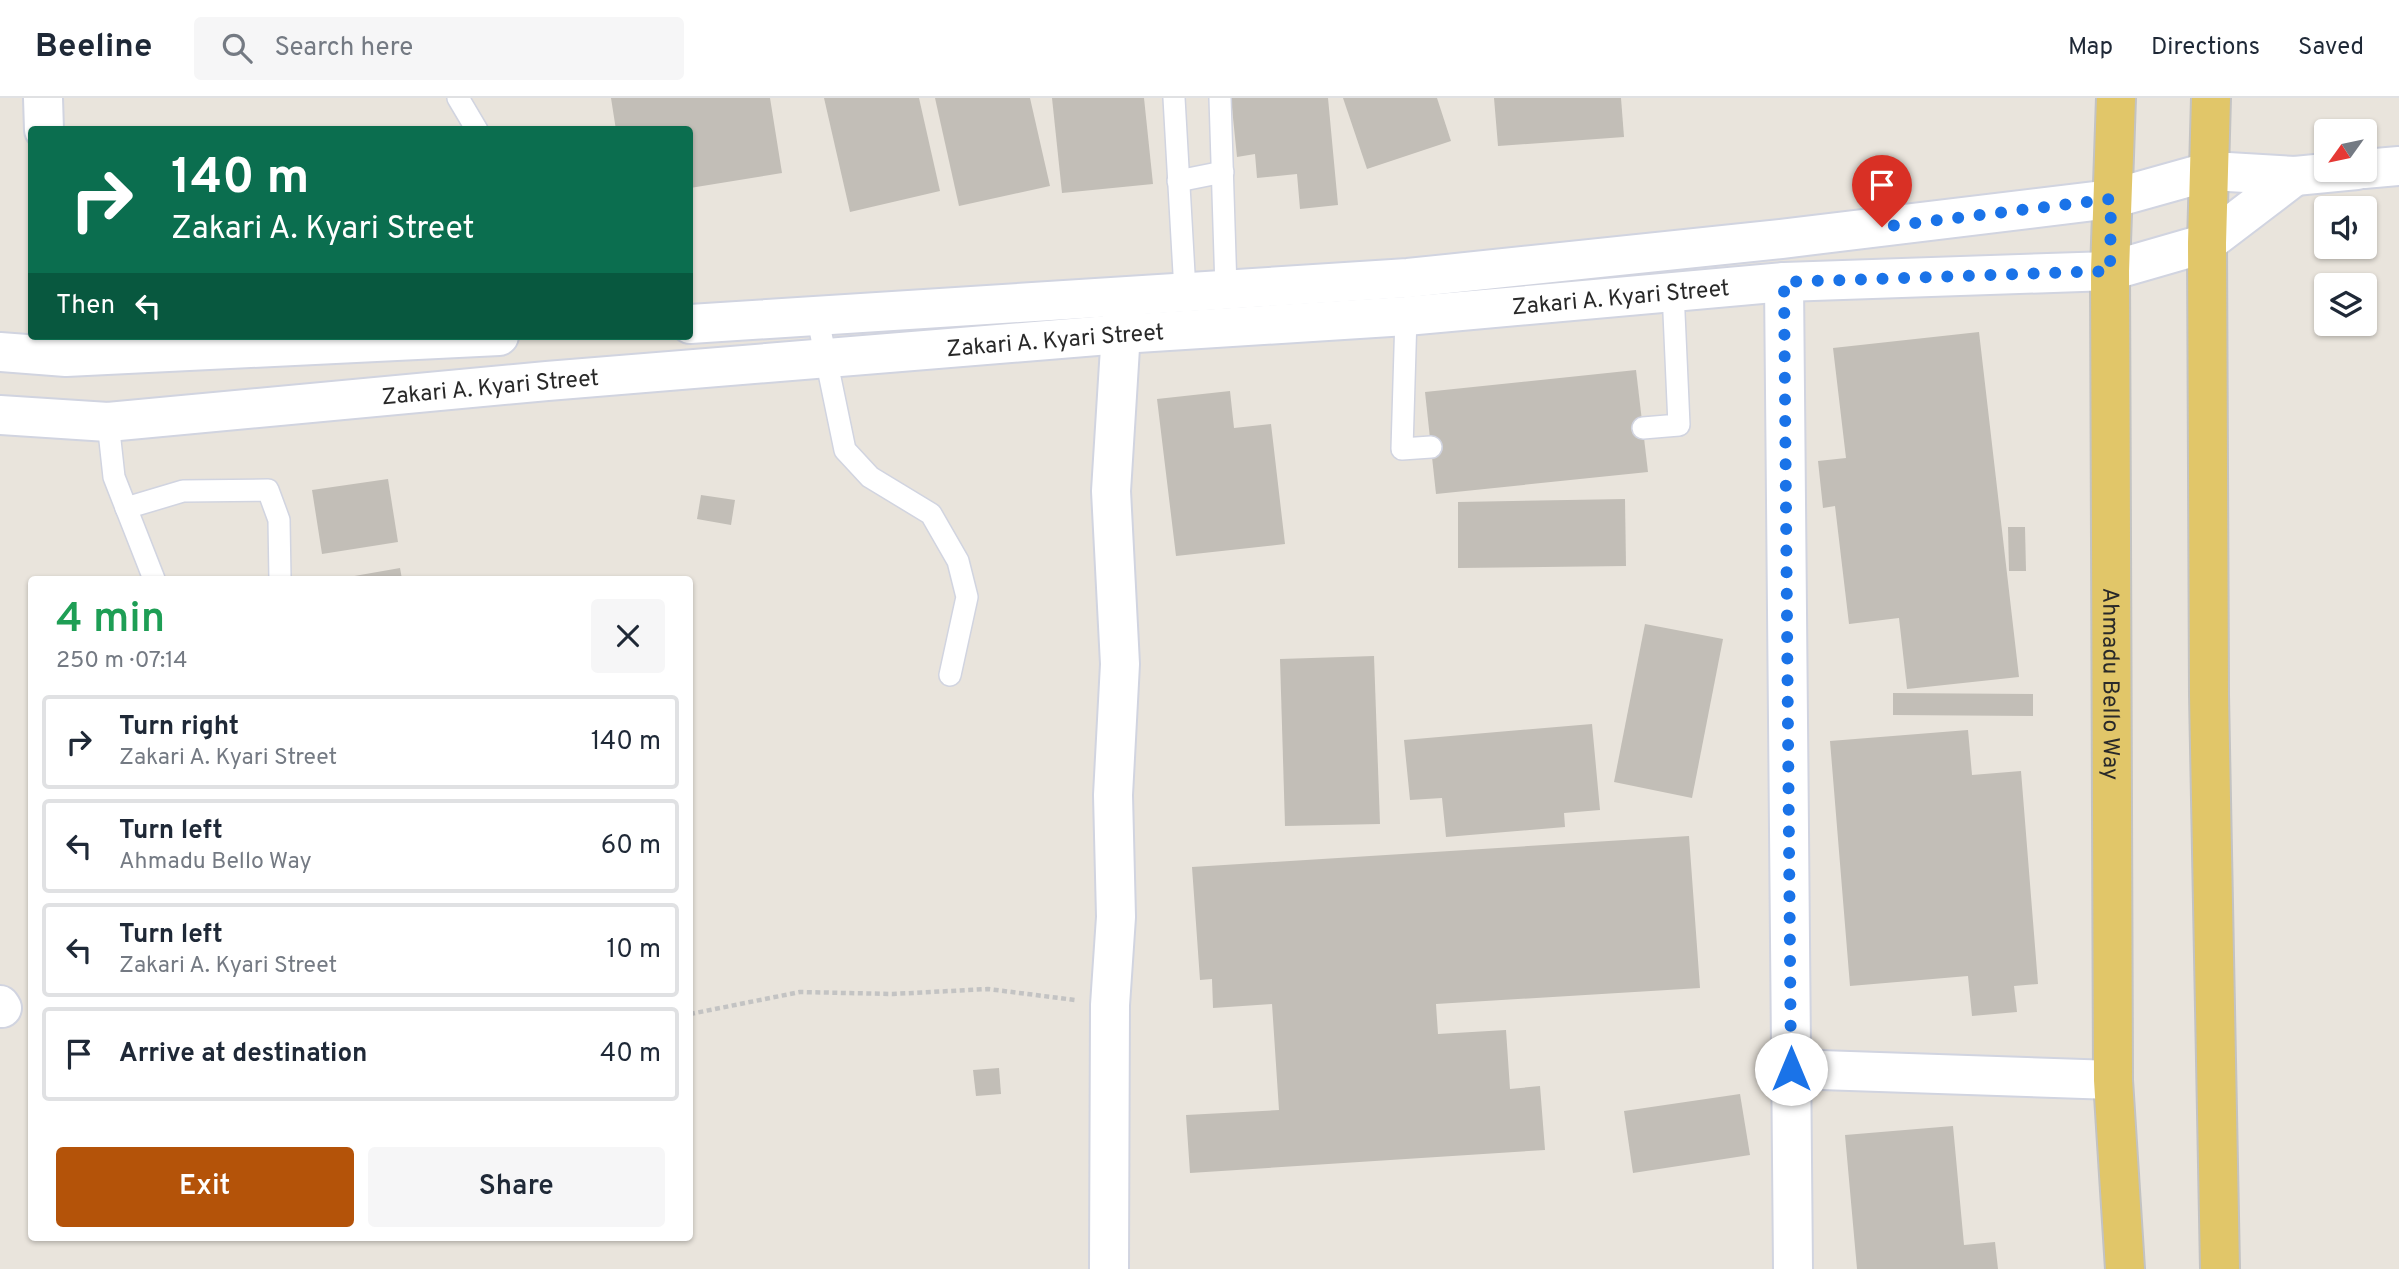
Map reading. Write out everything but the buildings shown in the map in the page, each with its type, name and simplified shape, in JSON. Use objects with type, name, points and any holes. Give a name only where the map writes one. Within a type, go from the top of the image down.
[{"type":"main road","name":"Ahmadu Bello Way","points":[[2116,98],[2110,271],[2113,1080],[2125,1269]]},
{"type":"main road","points":[[2211,98],[2207,243],[2209,695],[2220,1269]]},
{"type":"street","points":[[43,98],[44,126]]},
{"type":"street","points":[[2377,168],[2399,166]]},
{"type":"street","points":[[2211,170],[2295,176],[2314,174]]},
{"type":"street","name":"Zakari A. Kyari Street","points":[[693,324],[1408,278],[1782,239],[2111,199],[2211,170]]},
{"type":"street","points":[[2207,243],[2295,176]]},
{"type":"street","name":"Zakari A. Kyari Street","points":[[0,415],[108,422],[826,358],[1121,334],[1406,316],[1784,282],[2110,271],[2207,243]]},
{"type":"street","points":[[1784,282],[1793,1269]]},
{"type":"street","points":[[1109,1269],[1110,1005],[1116,917],[1113,795],[1120,664],[1111,491],[1123,295]]},
{"type":"street","points":[[0,352],[64,346],[325,340]]},
{"type":"street","points":[[1791,1069],[2113,1080]]},
{"type":"lane","points":[[458,98],[475,126]]},
{"type":"lane","points":[[1174,98],[1185,291]]},
{"type":"lane","points":[[1220,98],[1226,289]]},
{"type":"lane","points":[[1178,181],[1223,172]]},
{"type":"lane","points":[[1643,428],[1679,425],[1673,291]]},
{"type":"lane","points":[[817,315],[845,450],[870,477],[930,513],[958,561],[967,597],[950,675]]},
{"type":"lane","points":[[1406,316],[1402,449],[1431,447]]},
{"type":"lane","points":[[108,422],[114,477],[153,576]]},
{"type":"lane","points":[[126,508],[183,491],[268,490],[279,520],[280,576]]},
{"type":"path","points":[[693,1013],[800,992],[893,994],[988,989],[1110,1005]]},
{"type":"route","points":[[1791,1069],[1784,282],[2110,271],[2111,199],[1882,227]]}]
